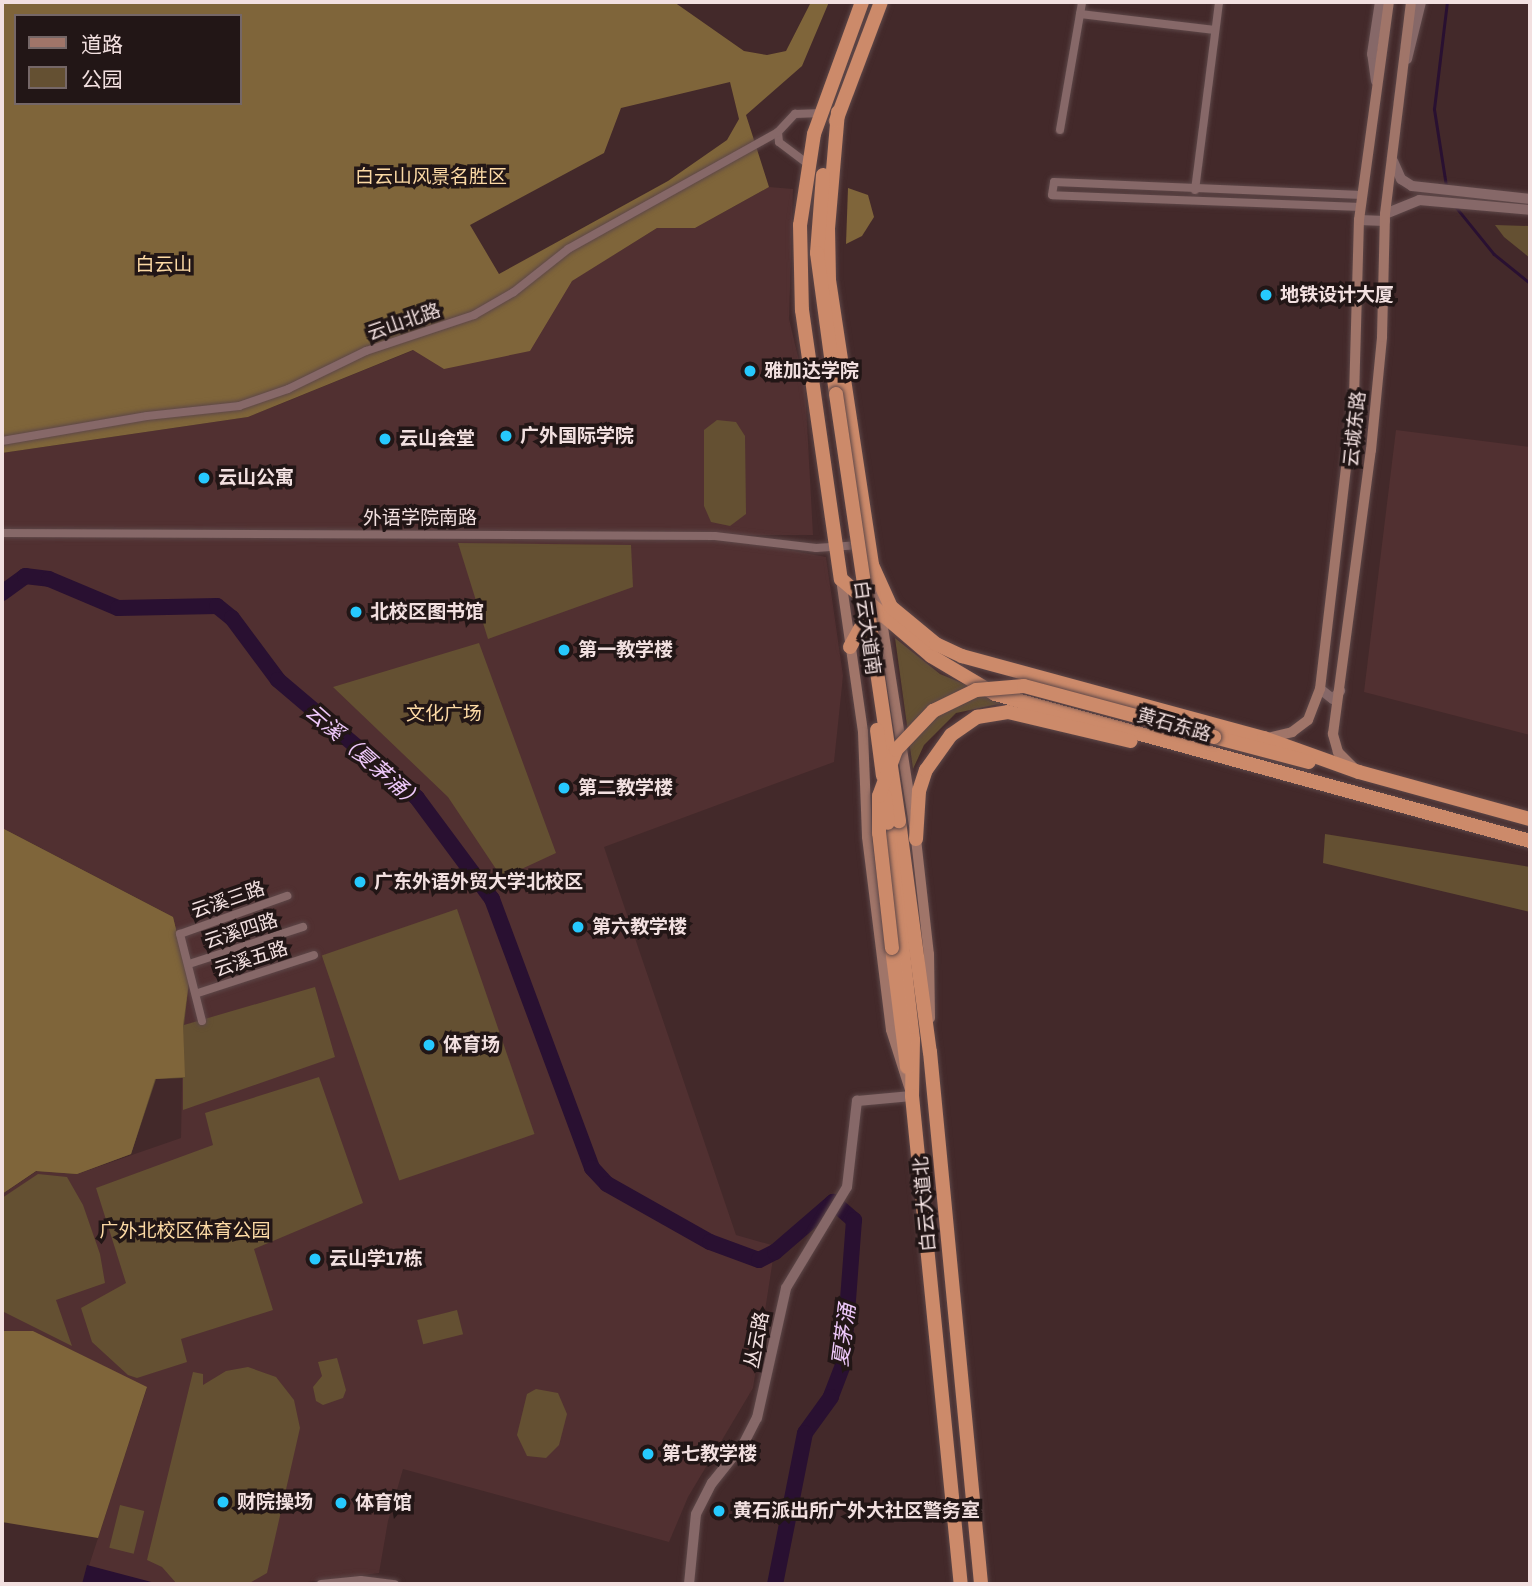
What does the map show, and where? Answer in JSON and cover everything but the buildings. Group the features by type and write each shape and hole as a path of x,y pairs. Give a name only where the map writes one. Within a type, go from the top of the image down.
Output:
{"highway":[{"name":"白云大道南","path":"841,579 800,287 800,225 808,164 822,113 862,2"},
{"name":"白云大道南","path":"881,2 838,112 821,190 817,253 832,395 894,822"},
{"name":"白云大道南","path":"838,112 828,228 830,280 873,565"},
{"name":"白云大道南","path":"808,164 810,280 832,395"},
{"name":"黄石东路","path":"873,565 883,593 900,617 948,651 1264,738 1359,772 1530,819"},
{"name":"黄石东路","path":"841,579 882,615 964,678 1034,706 1530,841"},
{"path":"850,647 867,622 882,615 900,617"},
{"path":"1034,706 1027,696 1028,685 1045,678"},
{"path":"912,1096 879,833 879,796 896,750 933,710 976,690 1024,686 1214,737 1359,772"},
{"path":"916,839 919,791 931,760 959,728 988,714 1020,715 1120,740 1195,751"},
{"name":"白云大道北","path":"894,822 929,1041 981,1584"},
{"name":"白云大道北","path":"894,822 913,1040 912,1096 961,1584"}],"main road":[{"name":"云城东路","path":"1264,738 1292,732 1308,720 1320,689 1354,398 1359,220 1389,2"},
{"name":"云城东路","path":"1359,772 1335,743 1376,398 1385,218 1411,2"},
{"name":"白云大道南","path":"873,565 916,839 929,954 929,1041"},
{"name":"白云大道南","path":"841,579 863,732 867,837 891,1030 912,1096"},
{"path":"850,647 865,633 886,636"}],"street":[{"path":"1060,130 1082,2"},
{"path":"1194,200 1219,2"},
{"name":"云城东路","path":"1376,83 1372,54 1380,2"},
{"name":"云城东路","path":"1400,79 1418,28 1421,2"},
{"path":"1080,14 1215,30"},
{"name":"云山北路","path":"2,441 147,416 239,406 288,389 366,351 474,315 514,292 568,249 778,132 795,114 822,113"},
{"path":"778,132 779,142 808,164"},
{"path":"1393,161 1403,181 1429,194 1507,203 1530,210"},
{"path":"1054,182 1196,188 1362,201 1194,200 1052,195 1054,182"},
{"path":"1359,220 1385,218 1403,204 1429,194"},
{"path":"1507,203 1530,199"},
{"name":"外语学院南路","path":"2,533 715,536 837,548 870,544"},
{"path":"1320,689 1332,699 1340,691"},
{"name":"云溪三路","path":"189,964 180,934 287,896"},
{"name":"云溪四路","path":"189,964 303,927"},
{"name":"云溪五路","path":"198,993 314,956"},
{"path":"189,964 198,993 202,1021"},
{"name":"丛云路","path":"689,1584 696,1514 712,1483 744,1443 757,1418 790,1280 842,1197 853,1164 857,1101 912,1096"},
{"path":"321,1584 361,1580 395,1584"}],"shaded area":[{"name":"广东外语外贸大学北校区","path":"769,187 793,189 789,319 805,386 813,535 708,535 826,557 843,676 834,762 604,847 736,1235 775,1246 753,1388 688,1497 669,1542 403,1469 388,1521 379,1573 292,1584 83,1584 147,1388 33,1331 2,1331 2,1194 37,1171 77,1174 181,1138 183,1025 189,982 173,917 2,828 2,453 248,417 414,350 529,351 571,281 657,228 695,228"},
{"path":"1396,430 1530,447 1530,735 1364,692"},
{"path":"87,1565 159,1584 82,1584"}],"green space":[{"name":"白云山","path":"2,2 674,2 744,51 767,55 786,51 811,2 829,2 802,66 746,115 769,187 695,228 657,228 572,281 530,351 444,369 413,350 248,417 2,453","holes":["730,82 739,119 727,140 668,181 499,274 470,225 604,153 621,108"]},
{"path":"848,188 868,195 874,217 862,236 846,244"},
{"path":"1495,225 1530,226 1530,258 1504,237"},
{"path":"717,420 736,422 745,436 746,514 730,526 711,522 704,506 704,430"},
{"path":"458,543 631,545 633,587 488,639"},
{"path":"895,638 940,674 1008,702 956,713 924,745 913,769"},
{"name":"文化广场","path":"479,643 556,853 502,878 448,797 333,687"},
{"path":"2,828 173,917 189,982 184,1025 315,987 335,1057 183,1110 183,1078 156,1079 131,1154 77,1174 36,1171 2,1194"},
{"path":"2,828 173,917 189,982 183,1025 185,1077 155,1079 131,1154 77,1174 36,1171 2,1194"},
{"path":"1325,834 1530,867 1530,912 1323,863"},
{"name":"体育场","path":"457,909 534,1134 399,1181 322,956"},
{"name":"广外北校区体育公园","path":"319,1077 363,1203 254,1249 273,1310 181,1339 187,1362 137,1378 128,1375 92,1342 81,1308 126,1283 96,1188 213,1145 205,1113"},
{"path":"38,1174 67,1177 83,1205 100,1254 105,1283 56,1300 72,1346 2,1311 2,1198"},
{"path":"457,1310 463,1334 423,1344 417,1320"},
{"path":"2,1331 33,1331 147,1387 98,1538 2,1522"},
{"path":"337,1358 346,1390 343,1398 323,1405 316,1401 313,1387 322,1376 318,1362"},
{"name":"财院操场","path":"248,1367 276,1377 294,1400 300,1428 267,1573 248,1584 177,1584 162,1567 147,1560 193,1372 203,1374 203,1385 226,1371"},
{"path":"536,1389 558,1393 567,1414 559,1445 546,1458 527,1456 517,1435 527,1394"},
{"path":"120,1505 144,1511 134,1554 109,1548"}],"waterway":[{"path":"1446,186 1434,109 1447,2"},
{"path":"1456,207 1494,254 1530,283"},
{"name":"云溪（夏茅涌）","path":"2,593 25,576 49,579 118,608 217,606 232,618 278,680 417,798 492,899 592,1168 607,1184 710,1242 759,1260 775,1252 833,1202 854,1220 843,1365 831,1397 805,1433 775,1584"}],"place":[{"name":"地铁设计大厦","path":"1266,295"},
{"name":"雅加达学院","path":"750,371"},
{"name":"广外国际学院","path":"506,436"},
{"name":"云山会堂","path":"385,439"},
{"name":"云山公寓","path":"204,478"},
{"name":"北校区图书馆","path":"356,612"},
{"name":"第一教学楼","path":"564,650"},
{"name":"第二教学楼","path":"564,788"},
{"name":"广东外语外贸大学北校区","path":"360,882"},
{"name":"第六教学楼","path":"578,927"},
{"name":"体育场","path":"429,1045"},
{"name":"云山学17栋","path":"315,1259"},
{"name":"第七教学楼","path":"648,1454"},
{"name":"财院操场","path":"223,1502"},
{"name":"体育馆","path":"341,1503"},
{"name":"黄石派出所广外大社区警务室","path":"719,1511"}],"park label":[{"name":"白云山风景名胜区","path":"431,177"}],"water label":[{"name":"夏茅涌","path":"843,1335"}]}
